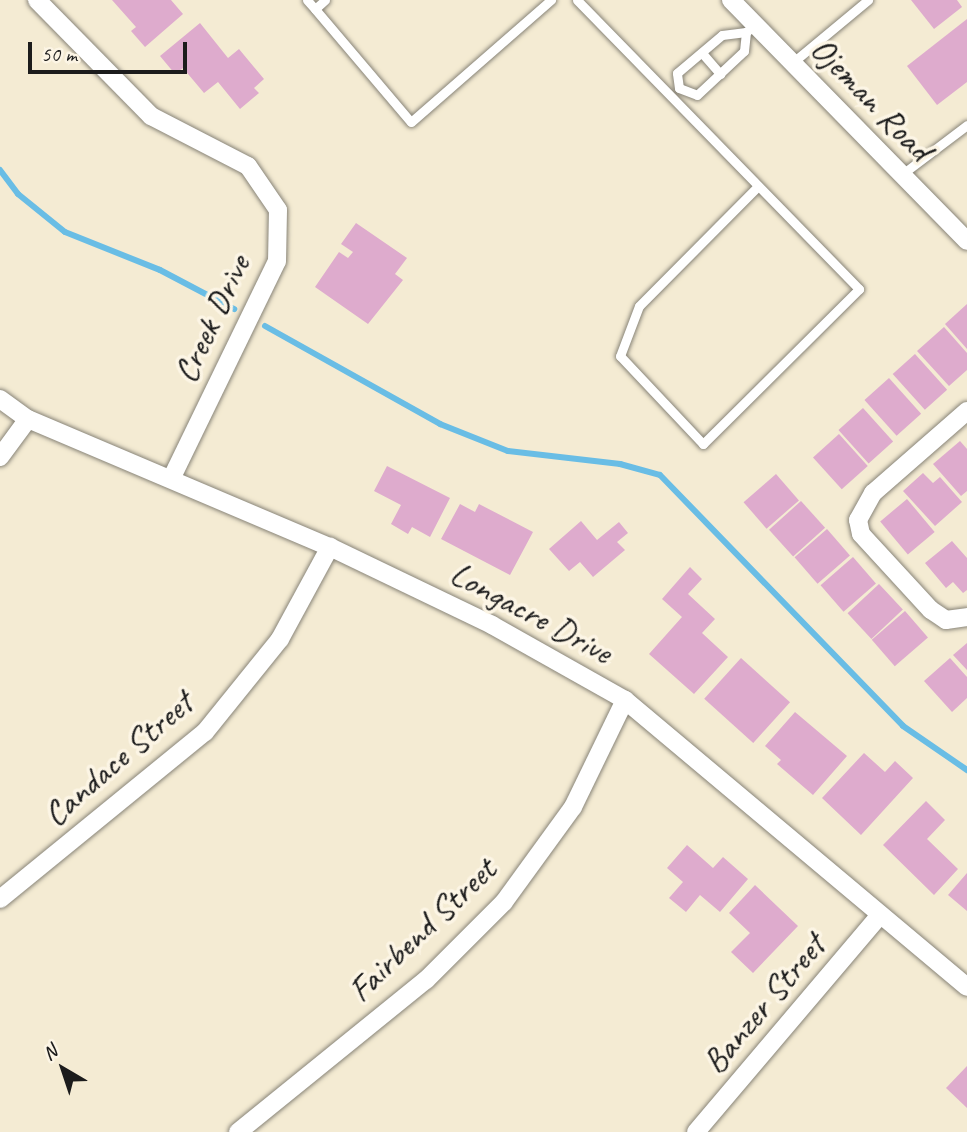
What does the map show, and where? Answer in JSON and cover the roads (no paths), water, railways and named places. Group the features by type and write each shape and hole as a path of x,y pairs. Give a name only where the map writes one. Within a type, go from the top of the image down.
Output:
{"street":[{"name":"Creek Drive","path":"37,0 150,116 248,166 278,211 277,261 171,479"},
{"name":"Ojeman Road","path":"735,1 751,29 792,63 967,241"},
{"name":"Longacre Drive","path":"0,399 28,419 330,547 492,625 625,700 879,916 967,987"},
{"path":"967,411 873,493 858,520 861,534 931,610 946,620 967,617"},
{"path":"0,457 28,419"},
{"name":"Candace Street","path":"0,899 205,732 280,639 330,547"},
{"name":"Fairbend Street","path":"238,1132 426,980 504,902 573,807 625,700"},
{"name":"Banzer Street","path":"696,1132 879,916"}],"lane":[{"path":"307,0 411,122 551,0"},
{"path":"315,9 325,0"},
{"path":"577,0 859,289 703,444 620,356 639,306 758,187"},
{"path":"792,63 868,0"},
{"path":"751,29 744,51 697,95 679,88 677,73 722,35 751,29"},
{"path":"702,53 720,74"},
{"path":"670,97 679,88"},
{"path":"901,175 967,125"}],"waterway":[{"path":"0,170 18,194 65,232 160,270 234,309"},
{"path":"265,326 440,424 508,451 620,464 660,475 903,726 967,770"}]}
